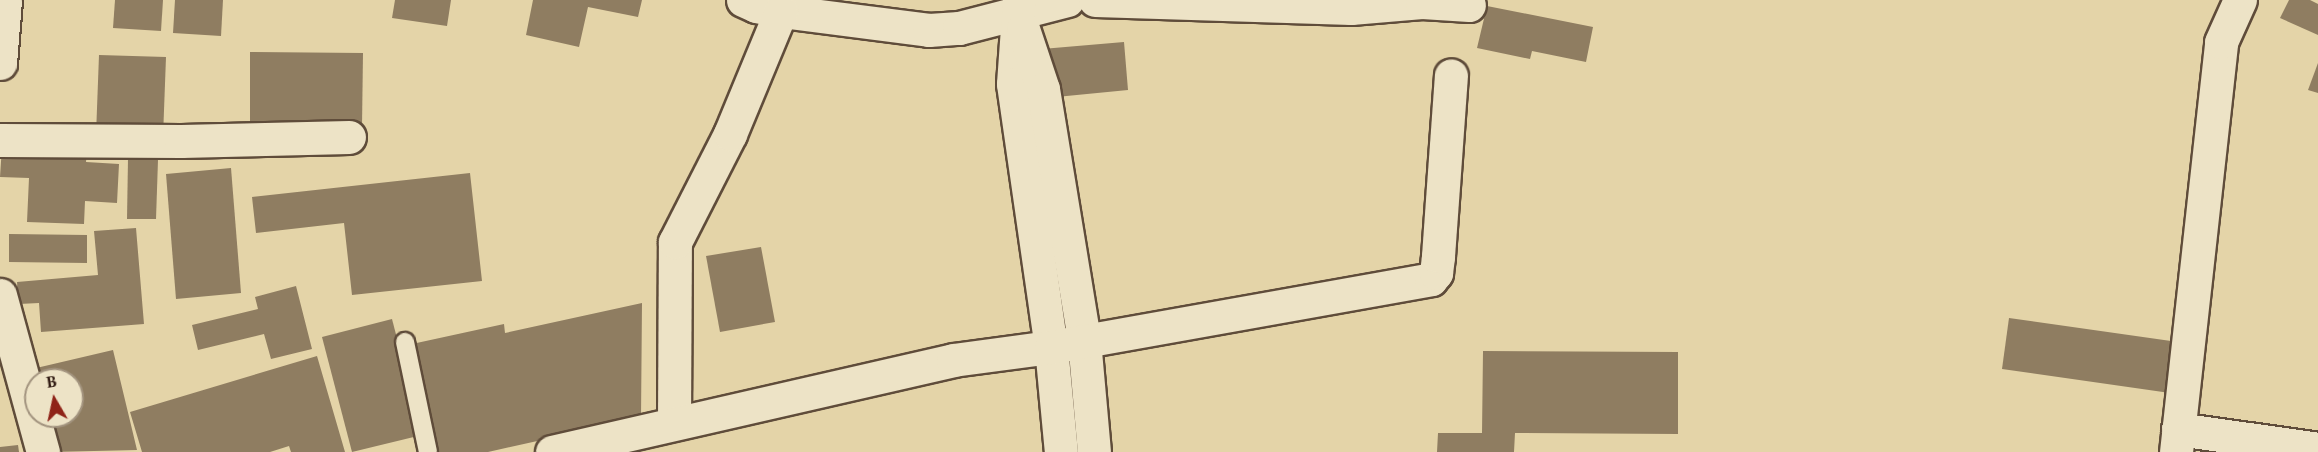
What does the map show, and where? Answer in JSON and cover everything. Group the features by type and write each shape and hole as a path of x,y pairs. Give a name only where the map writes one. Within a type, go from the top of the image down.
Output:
{"street":[{"path":"0,55 5,0"},
{"path":"743,0 756,6 781,11 929,30 959,28 1018,6 1067,0"},
{"path":"1095,0 1351,8 1422,2 1469,5"},
{"path":"2240,0 2221,42 2177,441 2318,449"},
{"path":"1018,6 1043,89 1084,340 1094,452"},
{"path":"1018,6 1013,84 1051,346 1061,452"},
{"path":"674,422 675,242 729,134 781,11"},
{"path":"552,452 674,422 953,360 1051,346 1431,279 1436,273 1438,256 1451,75"},
{"path":"0,140 182,141 349,137"},
{"path":"0,295 43,452"}],"lane":[{"path":"405,342 428,452"}],"building":[{"path":"115,0 163,0 161,31 113,28"},
{"path":"175,0 223,0 221,36 173,33"},
{"path":"395,0 451,0 447,26 392,18"},
{"path":"533,0 642,0 638,17 588,7 579,47 526,35"},
{"path":"2289,0 2310,0 2318,4 2318,35 2280,18"},
{"path":"1487,6 1593,27 1586,62 1532,51 1530,59 1477,48"},
{"path":"1124,42 1128,90 1046,98 1042,49"},
{"path":"250,52 363,53 362,126 250,125"},
{"path":"99,55 166,57 163,137 96,135"},
{"path":"2318,63 2318,93 2308,90"},
{"path":"2,146 87,150 86,162 119,164 117,203 85,201 84,224 27,222 29,178 0,177"},
{"path":"128,159 158,160 156,219 127,219"},
{"path":"231,168 241,293 176,299 166,174"},
{"path":"470,173 482,281 352,295 344,223 256,233 252,197"},
{"path":"136,228 144,324 41,332 39,303 19,304 17,282 98,275 94,231"},
{"path":"9,234 87,235 87,263 9,262"},
{"path":"761,247 775,322 720,332 706,256"},
{"path":"296,286 312,349 271,359 264,334 198,350 192,325 258,309 255,297"},
{"path":"642,303 641,418 488,452 436,452 412,344 504,324 505,333"},
{"path":"2009,318 2178,342 2170,393 2002,369"},
{"path":"392,319 422,435 352,452 322,337"},
{"path":"113,350 137,450 51,452 46,428 84,428 84,368 36,368"},
{"path":"1483,351 1678,352 1678,434 1515,433 1514,452 1437,452 1438,433 1482,433"},
{"path":"317,356 345,452 291,452 289,446 270,452 142,452 130,412"},
{"path":"18,445 19,452 0,452 0,447"}]}
